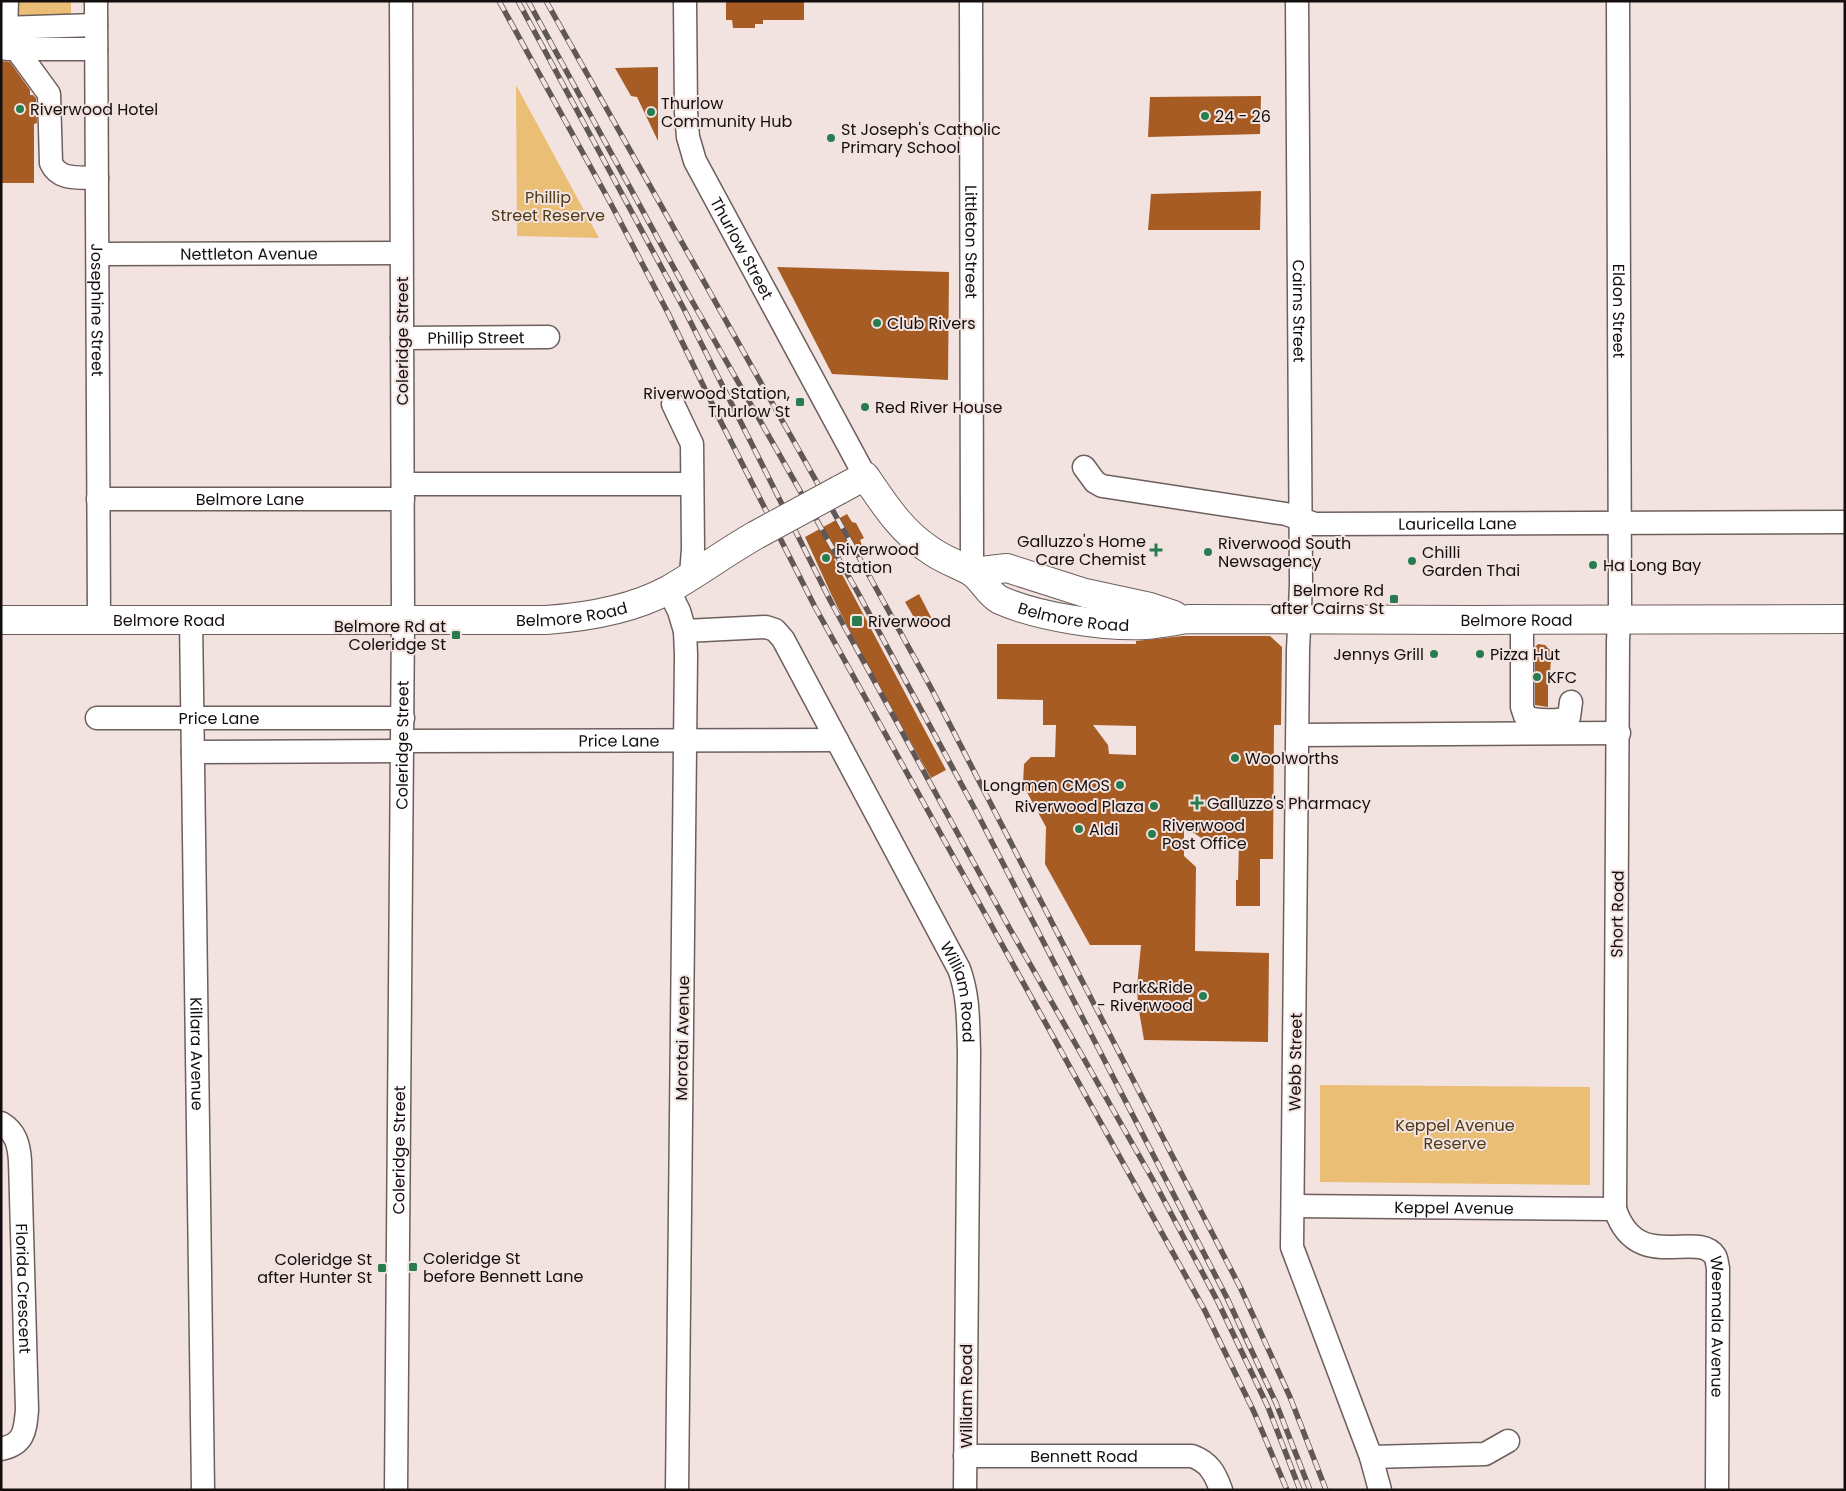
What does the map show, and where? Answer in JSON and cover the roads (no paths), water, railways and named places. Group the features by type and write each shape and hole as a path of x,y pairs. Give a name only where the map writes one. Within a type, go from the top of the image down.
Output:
{"main road":[{"name":"Belmore Road","path":"1,620 546,620 570,618 628,606 668,590 756,535 865,476 891,514 907,532 931,551 972,572 998,599 1020,607 1058,616 1105,623 1146,625 1188,619 1845,619"}],"street":[{"path":"7,1 6,39 49,94 50,163 54,171 61,176 97,178"},
{"name":"Josephine Street","path":"96,1 98,619"},
{"name":"Coleridge Street","path":"396,1490 403,718 401,1"},
{"name":"Thurlow Street","path":"685,1 686,112 688,137 695,161 865,476"},
{"name":"Littleton Street","path":"971,1 972,572"},
{"name":"Cairns Street","path":"1297,1 1299,620"},
{"name":"Eldon Street","path":"1618,1 1620,620"},
{"path":"6,39 96,25"},
{"path":"6,39 96,49"},
{"name":"Nettleton Avenue","path":"98,254 401,253"},
{"name":"Phillip Street","path":"402,338 548,337"},
{"path":"673,404 692,444 694,549 691,575"},
{"name":"Lauricella Lane","path":"1084,467 1095,482 1102,486 1286,514 1315,524 1845,522"},
{"name":"Belmore Lane","path":"98,499 692,484"},
{"name":"Morotai Avenue","path":"668,590 679,610 685,631 677,1490"},
{"name":"Killara Avenue","path":"191,619 203,1490"},
{"name":"Webb Street","path":"1299,620 1292,1247 1371,1457 1380,1490"},
{"path":"1522,620 1522,707 1525,716 1531,719 1564,720 1570,717 1571,702"},
{"name":"Short Road","path":"1615,1209 1620,620"},
{"name":"William Road","path":"685,631 766,627 775,630 782,639 959,969 966,991 969,1052 965,1490"},
{"name":"Price Lane","path":"97,718 403,718"},
{"path":"1298,735 1619,733"},
{"name":"Price Lane","path":"193,752 402,746 836,740"},
{"name":"Florida Crescent","path":"1,1123 17,1139 20,1161 27,1410 23,1435 17,1443 1,1449"},
{"name":"Keppel Avenue","path":"1293,1206 1615,1209"},
{"name":"Weemala Avenue","path":"1615,1209 1620,1222 1627,1232 1638,1241 1654,1247 1706,1249 1715,1256 1718,1268 1717,1490"},
{"path":"1371,1457 1485,1454 1508,1441"},
{"name":"Bennett Road","path":"965,1456 1182,1455 1201,1459 1214,1472 1221,1490"}],"railway":[{"path":"499,1 611,204 668,313 815,607 1204,1309 1254,1412 1287,1490"},
{"path":"518,1 684,309 831,602 1010,929 1157,1187 1218,1302 1268,1407 1300,1490"},
{"path":"528,1 692,301 857,591 977,813 1227,1298 1276,1403 1310,1490"},
{"path":"546,1 930,686 1241,1289 1290,1397 1326,1490"}],"place":[{"name":"Riverwood Hotel","path":"20,109"},
{"name":"Thurlow Community Hub","path":"651,112"},
{"name":"24 - 26","path":"1205,116"},
{"name":"St Joseph's Catholic Primary School","path":"831,138"},
{"name":"Club Rivers","path":"877,323"},
{"name":"Riverwood Station, Thurlow St","path":"800,402"},
{"name":"Red River House","path":"865,407"},
{"name":"Galluzzo's Home Care Chemist","path":"1156,550"},
{"name":"Riverwood South Newsagency","path":"1208,552"},
{"name":"Riverwood Station","path":"826,558"},
{"name":"Chilli Garden Thai","path":"1412,561"},
{"name":"Ha Long Bay","path":"1593,565"},
{"name":"Belmore Rd after Cairns St","path":"1394,599"},
{"name":"Riverwood","path":"857,621"},
{"name":"Belmore Rd at Coleridge St","path":"456,635"},
{"name":"Jennys Grill","path":"1434,654"},
{"name":"Pizza Hut","path":"1480,654"},
{"name":"KFC","path":"1537,677"},
{"name":"Woolworths","path":"1235,758"},
{"name":"Longmen CMOS","path":"1120,785"},
{"name":"Galluzzo's Pharmacy","path":"1197,803"},
{"name":"Riverwood Plaza","path":"1154,806"},
{"name":"Aldi","path":"1079,829"},
{"name":"Riverwood Post Office","path":"1152,834"},
{"name":"Park&Ride - Riverwood","path":"1203,996"},
{"name":"Coleridge St before Bennett Lane","path":"413,1267"},
{"name":"Coleridge St after Hunter St","path":"382,1268"}],"park label":[{"name":"Phillip Street Reserve","path":"548,206"},
{"name":"Keppel Avenue Reserve","path":"1455,1134"}]}
